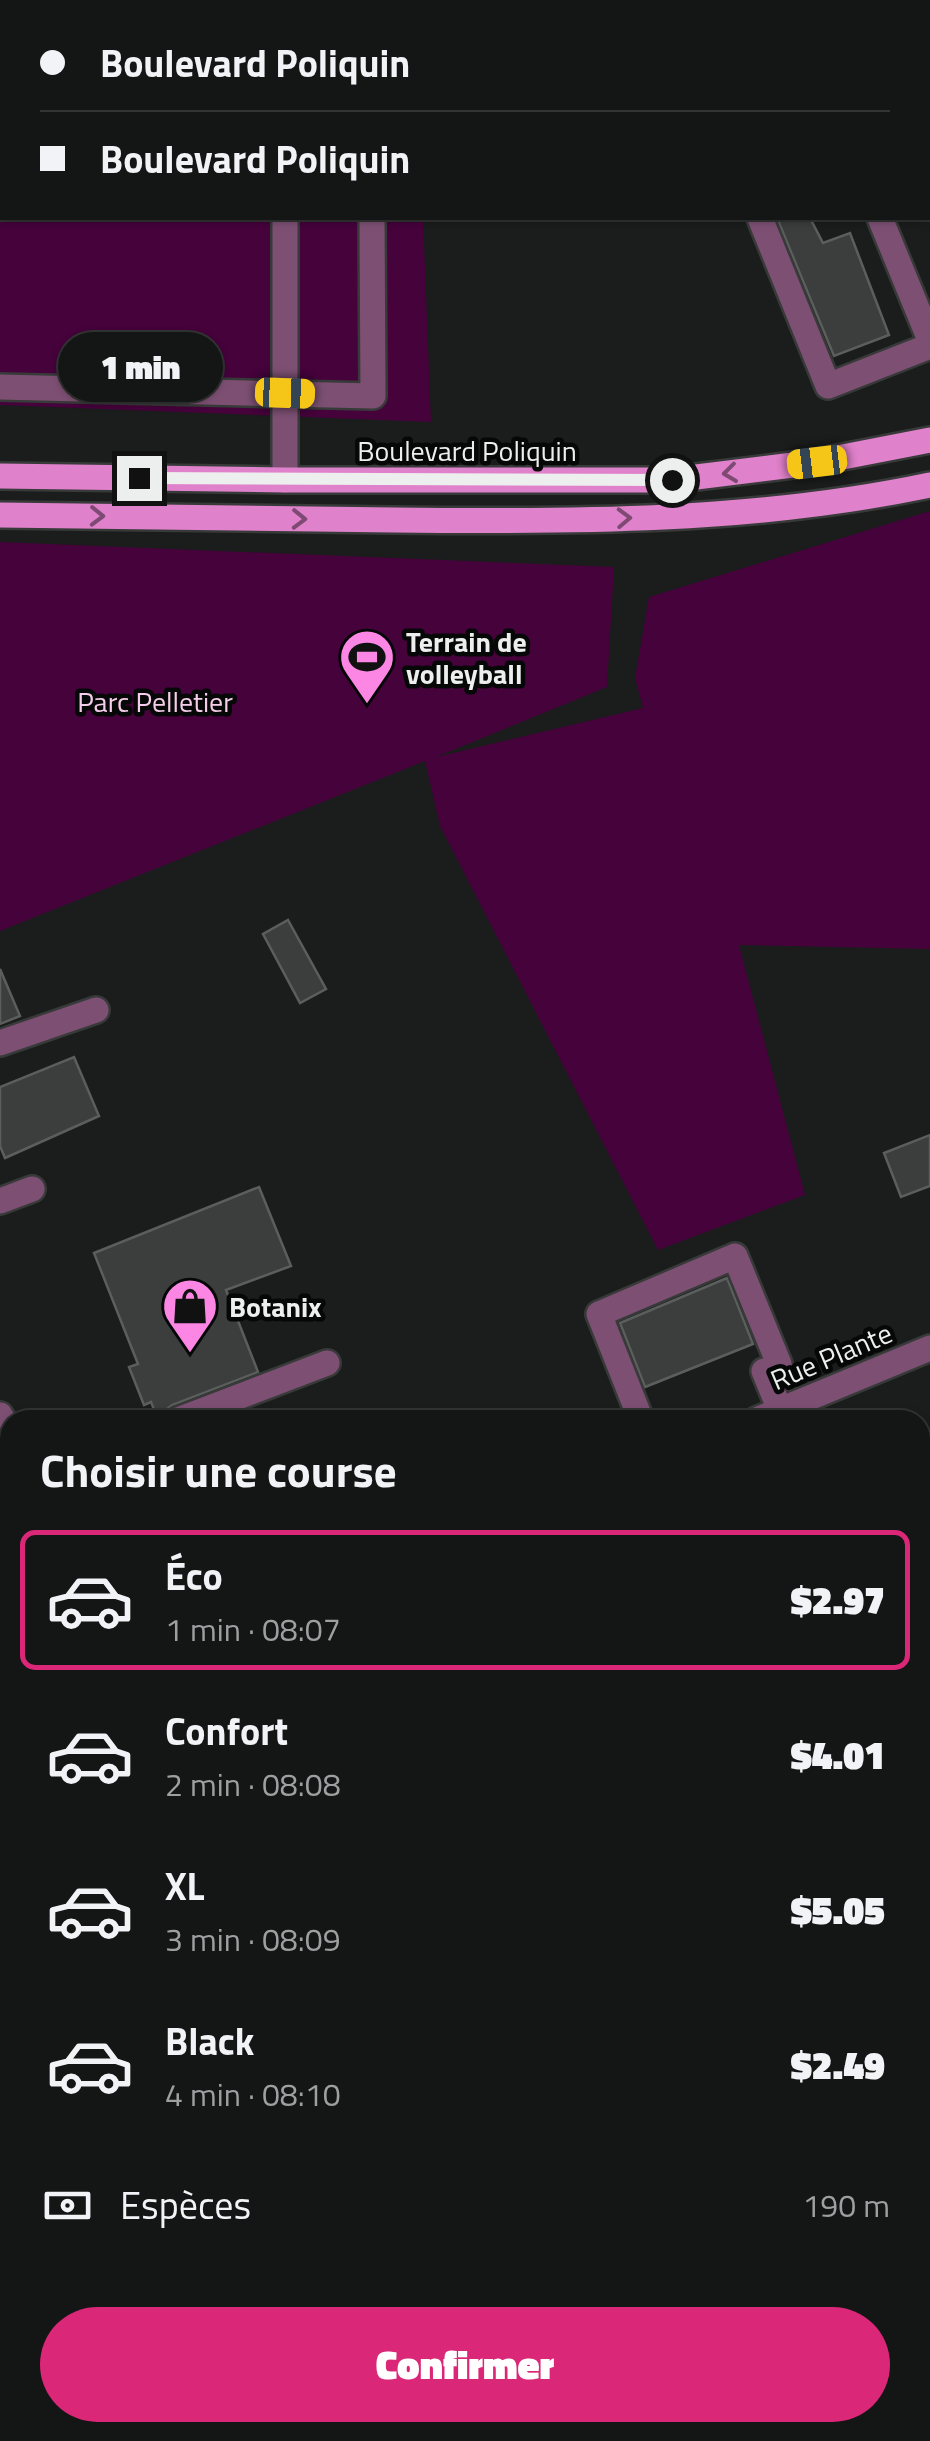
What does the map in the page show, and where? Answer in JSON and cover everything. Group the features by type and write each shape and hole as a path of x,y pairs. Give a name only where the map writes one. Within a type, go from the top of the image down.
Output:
{"main road":[{"name":"Boulevard Poliquin","path":"0,476 672,480 817,462 930,440"},
{"path":"0,515 534,522 700,515 866,498 930,485"}],"street":[{"path":"285,220 285,480"},
{"path":"0,386 373,396 372,220"},
{"path":"761,220 828,386 930,343 881,220"},
{"path":"0,1043 96,1010"},
{"path":"0,1202 32,1189"},
{"path":"636,1410 599,1314 735,1256 772,1367 768,1410"},
{"name":"Rue Plante","path":"780,1410 930,1348"},
{"path":"204,1410 327,1363"}],"green space":[{"path":"0,220 423,220 431,422 0,405"},
{"name":"Parc Pelletier","path":"930,511 930,949 739,945 805,1195 658,1250 440,826 425,761 0,931 0,542 614,567 607,687 436,757 643,708 635,678 649,597"}],"building":[{"path":"778,220 811,220 823,243 850,233 889,335 834,356"},
{"path":"288,920 326,989 300,1003 263,934"},
{"path":"0,969 20,1016 0,1024"},
{"path":"74,1057 99,1116 5,1158 0,1146 0,1087"},
{"path":"930,1135 930,1186 901,1197 884,1153"},
{"path":"259,1187 291,1266 226,1290 258,1372 166,1410 154,1410 151,1402 144,1405 129,1367 138,1364 94,1253"},
{"path":"727,1278 753,1344 645,1387 620,1323"}],"place":[{"name":"Terrain de volleyball","path":"367,706"},
{"name":"Botanix","path":"190,1355"}],"route":[{"path":"139,478 672,480"}]}
